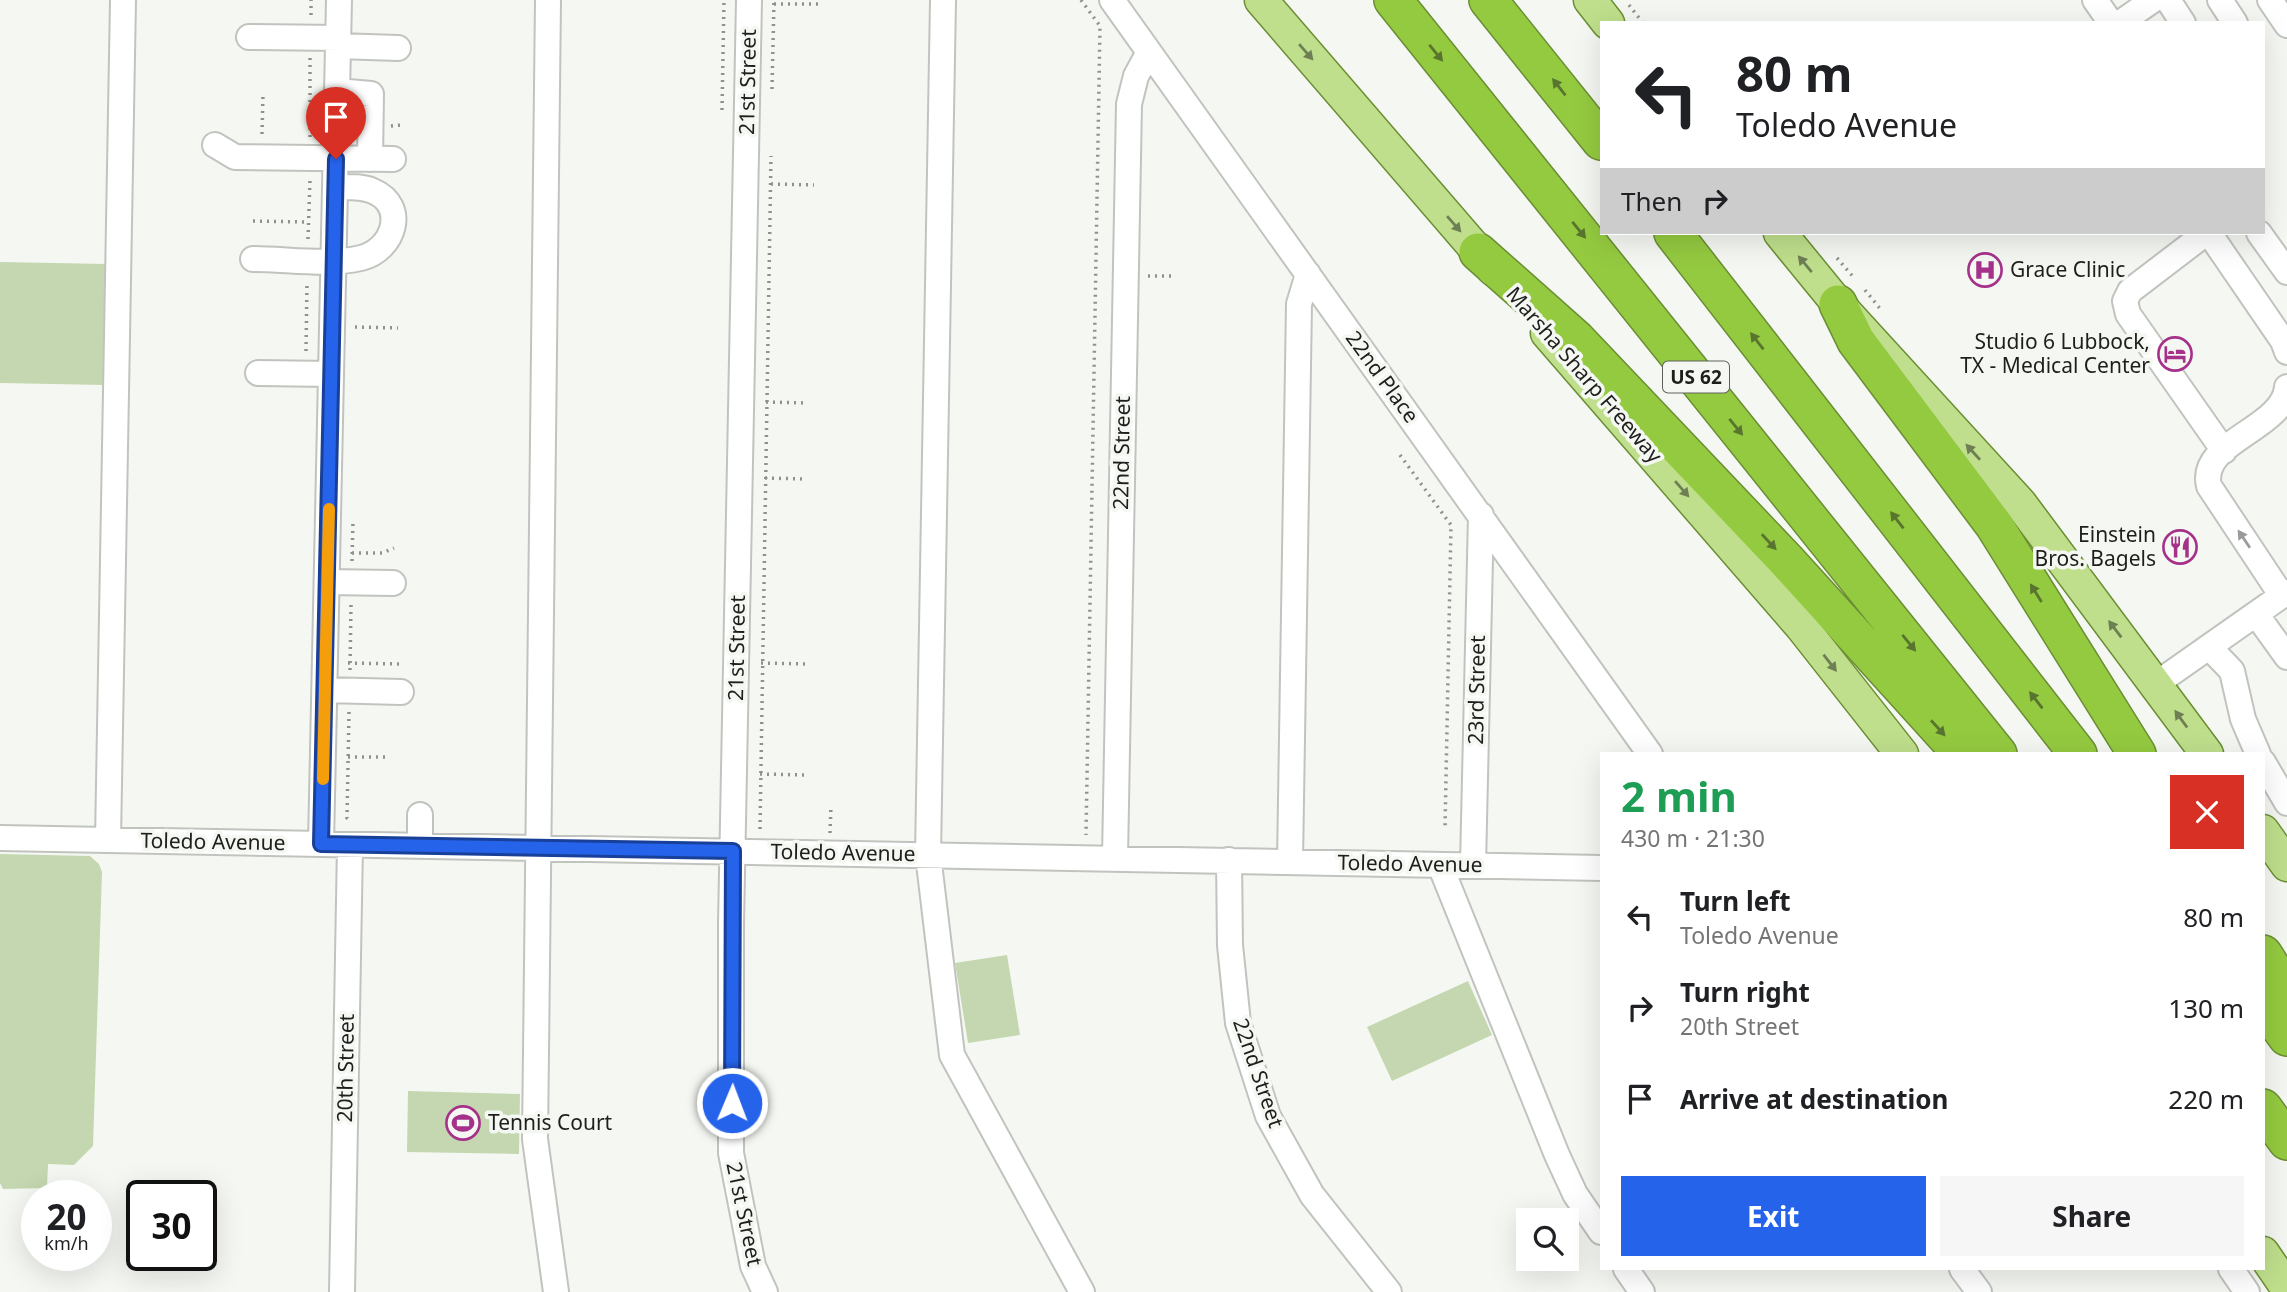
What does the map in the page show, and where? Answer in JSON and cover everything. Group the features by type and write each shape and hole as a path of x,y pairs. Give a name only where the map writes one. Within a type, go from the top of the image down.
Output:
{"highway":[{"name":"US 62","path":"1394,0 1996,752"},
{"path":"1488,0 1600,140"},
{"path":"1675,235 2076,752"},
{"path":"1478,252 1576,339 1786,560 1960,752"},
{"path":"1838,304 1856,341 1994,526 2136,752"},
{"path":"2265,957 2287,992"},
{"path":"2265,1006 2287,1037"}],"main road":[{"name":"Marsha Sharp Freeway","path":"1261,0 1801,626 1900,752"},
{"path":"1590,0 1606,21"},
{"path":"1782,235 1838,304 2020,503 2206,752"},
{"path":"2265,834 2287,865"},
{"path":"2265,1256 2287,1287"}],"street":[{"path":"108,840 123,0"},
{"path":"321,844 325,663 339,582 331,374 344,327 334,261 339,0"},
{"path":"548,0 534,1139 556,1292"},
{"name":"21st Street","path":"749,0 734,772 731,1153 753,1266 765,1292"},
{"path":"943,0 928,855 952,1055 1082,1292"},
{"name":"22nd Place","path":"1112,0 1649,752"},
{"path":"2095,0 2110,21"},
{"path":"2123,21 2152,0"},
{"path":"2168,0 2182,21"},
{"path":"2220,0 2234,21"},
{"path":"2270,0 2287,25"},
{"path":"249,37 310,37 398,48"},
{"name":"22nd Street","path":"1115,858 1129,104 1136,76 1149,52"},
{"path":"215,145 235,157 381,159 371,94 337,90"},
{"path":"253,258 334,261 364,258 386,245 393,230 394,215 389,204 375,191 335,187"},
{"path":"2204,235 2130,291 2125,301 2128,314 2224,451"},
{"path":"2208,235 2286,347"},
{"path":"2260,235 2287,272"},
{"path":"1290,862 1299,304 1308,274"},
{"path":"258,373 331,374"},
{"path":"2156,684 2284,594 2209,486 2210,464 2283,405 2287,387"},
{"name":"23rd Street","path":"1472,865 1481,515"},
{"path":"339,582 393,583"},
{"path":"2256,614 2287,657"},
{"path":"2209,647 2232,671 2243,719 2257,752"},
{"path":"325,690 401,692"},
{"path":"2265,765 2287,803"},
{"path":"420,815 420,846"},
{"name":"Toledo Avenue","path":"0,838 321,844 352,833 420,846 733,851 834,838 928,855 1600,868"},
{"name":"20th Street","path":"342,1292 352,833"},
{"name":"22nd Street","path":"1228,860 1230,945 1238,1023 1268,1116 1312,1195 1389,1292"},
{"path":"1440,865 1557,1155 1575,1194 1600,1231"},
{"path":"1627,1270 1642,1292"},
{"path":"1963,1270 1979,1292"},
{"path":"2232,1270 2247,1292"}],"path":[{"path":"306,373 311,0"},
{"path":"722,110 724,0"},
{"path":"1081,0 1100,26 1086,840 1115,858"},
{"path":"1625,0 1641,21"},
{"path":"772,99 774,2 822,4"},
{"path":"261,158 262,94"},
{"path":"771,149 758,829 771,829"},
{"path":"770,184 814,185"},
{"path":"253,221 335,222"},
{"path":"1833,253 1888,318"},
{"path":"1148,276 1177,276"},
{"path":"344,327 356,314"},
{"path":"344,327 398,328"},
{"path":"766,402 808,403"},
{"path":"1400,455 1451,526 1445,829"},
{"path":"765,478 805,479"},
{"path":"352,833 347,818 350,663 339,582 352,553 353,513"},
{"path":"352,553 382,553 394,548"},
{"path":"325,663 399,664"},
{"path":"761,663 808,664"},
{"path":"348,757 389,757"},
{"path":"734,772 807,775"},
{"path":"831,804 834,838"},
{"path":"818,830 834,838"}],"green space":[{"path":"0,262 107,264 105,385 0,383"},
{"path":"0,854 90,856 99,864 102,872 93,1146 74,1165 48,1164 47,1180 21,1180 21,1189 3,1189 0,1183"},
{"path":"1007,955 1020,1035 968,1043 955,963"},
{"path":"1468,981 1492,1035 1392,1081 1367,1027"},
{"name":"Tennis Court","path":"408,1091 520,1094 519,1154 407,1152"}],"slow traffic":[{"path":"323,779 329,509"}],"place":[{"name":"Grace Clinic","path":"1985,270"},
{"name":"Studio 6 Lubbock, TX - Medical Center","path":"2175,354"},
{"name":"Einstein Bros. Bagels","path":"2180,547"},
{"name":"Tennis Court","path":"463,1123"}],"route":[{"path":"336,159 321,844 733,851 732,1103"}]}
